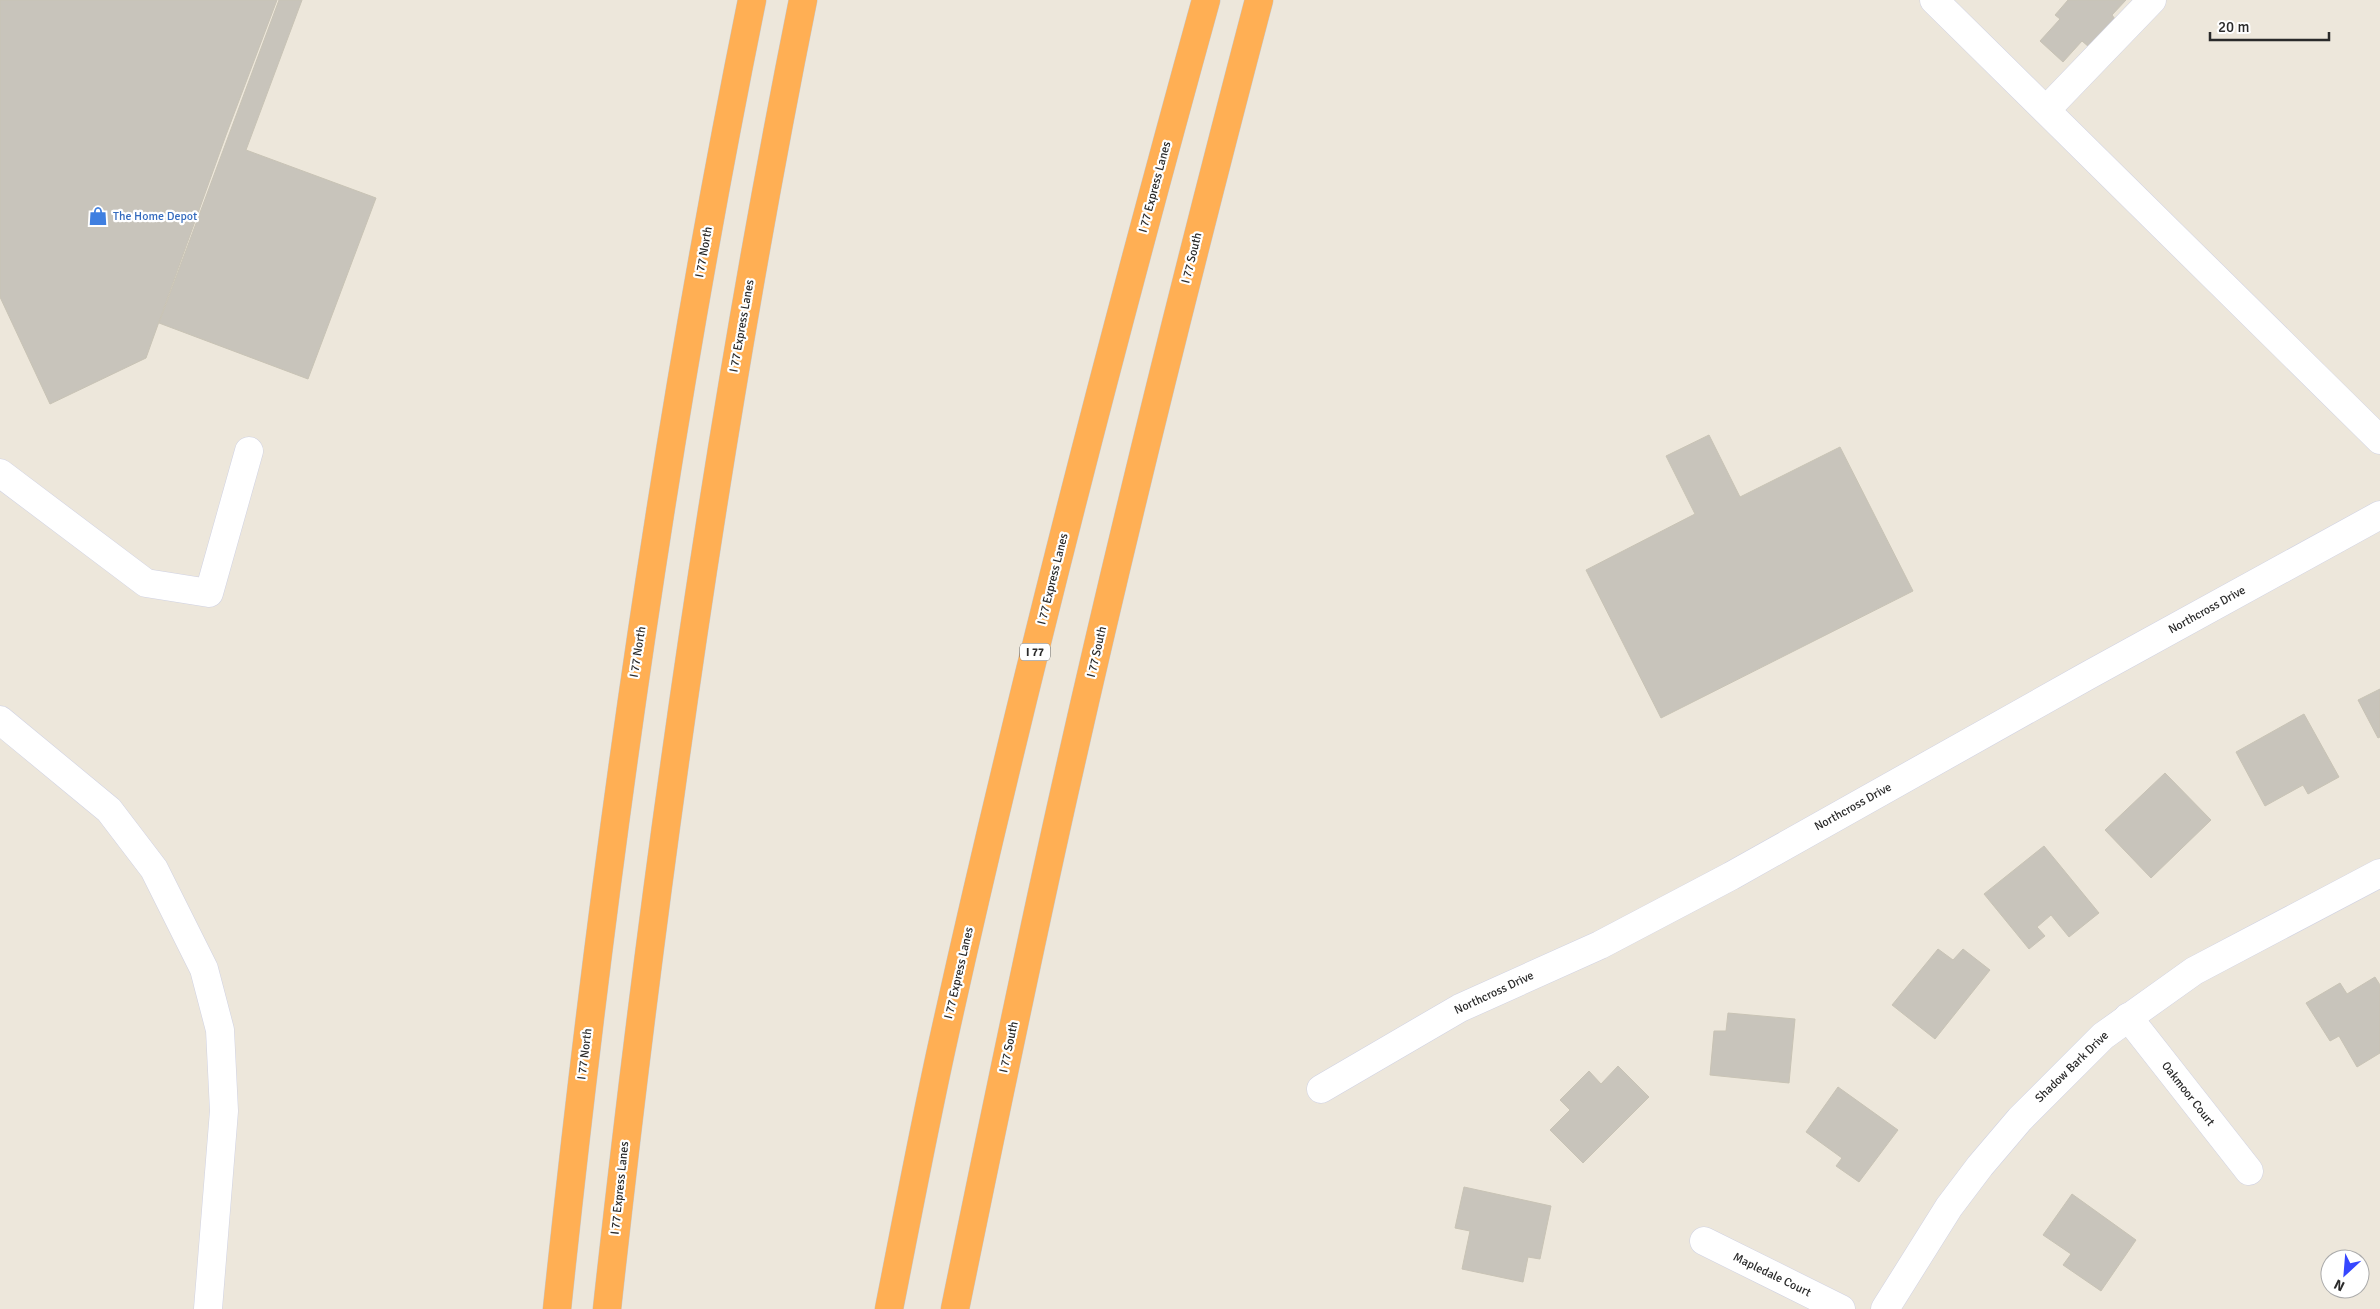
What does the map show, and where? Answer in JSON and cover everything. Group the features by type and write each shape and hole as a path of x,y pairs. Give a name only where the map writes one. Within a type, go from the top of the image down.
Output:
{"highway":[{"name":"I 77 North","path":"557,1309 602,913 631,698 700,273 752,0"},
{"name":"I 77 Express Lanes","path":"607,1309 652,919 683,696 714,494 750,282 803,0"},
{"name":"I 77 Express Lanes","path":"889,1309 944,1038 1010,755 1084,454 1206,0"},
{"name":"I 77 South","path":"955,1309 1008,1052 1081,720 1190,265 1259,0"}],"street":[{"path":"1934,0 2380,440"},
{"path":"2046,110 2152,0"},
{"path":"0,473 146,582 209,593 249,451"},
{"name":"Northcross Drive","path":"1321,1089 1460,1008 1600,945 1731,876 2087,676 2380,515"},
{"path":"0,720 109,810 154,869 204,969 220,1030 224,1111 208,1309"},
{"name":"Shadow Bark Drive","path":"1885,1309 1944,1214 1980,1166 2067,1069 2102,1036 2194,971 2380,873"},
{"name":"Oakmoor Court","path":"2128,1017 2249,1171"},
{"name":"Mapledale Court","path":"1704,1241 1841,1309"}],"building":[{"name":"The Home Depot","path":"0,0 277,0 226,135 146,358 50,404 0,297"},
{"path":"279,0 302,0 246,150 376,198 308,379 159,323"},
{"path":"2068,0 2126,0 2112,15 2115,19 2089,47 2082,41 2063,62 2040,41 2060,19 2055,15"},
{"path":"1709,435 1740,497 1840,447 1913,591 1661,718 1586,570 1695,514 1666,456"},
{"path":"2380,689 2380,737 2378,738 2358,700"},
{"path":"2304,714 2339,777 2308,794 2303,785 2265,806 2236,752"},
{"path":"2165,773 2211,820 2151,878 2105,830"},
{"path":"2044,846 2099,913 2069,937 2051,915 2037,927 2045,936 2029,949 1984,894"},
{"path":"1938,949 1953,960 1963,949 1990,970 1935,1039 1892,1005"},
{"path":"2375,977 2380,985 2380,1053 2357,1067 2339,1036 2330,1041 2306,1003 2340,983 2347,994"},
{"path":"1728,1013 1795,1019 1789,1083 1710,1075 1714,1031 1726,1031"},
{"path":"1618,1066 1649,1097 1583,1163 1550,1130 1570,1110 1560,1100 1589,1071 1601,1084"},
{"path":"1838,1087 1898,1130 1859,1182 1836,1166 1842,1158 1806,1132"},
{"path":"1464,1187 1551,1206 1540,1259 1528,1257 1523,1282 1462,1269 1470,1231 1455,1228"},
{"path":"2072,1194 2136,1240 2101,1291 2063,1265 2071,1254 2043,1235"}],"place":[{"name":"The Home Depot","path":"98,216"}]}
